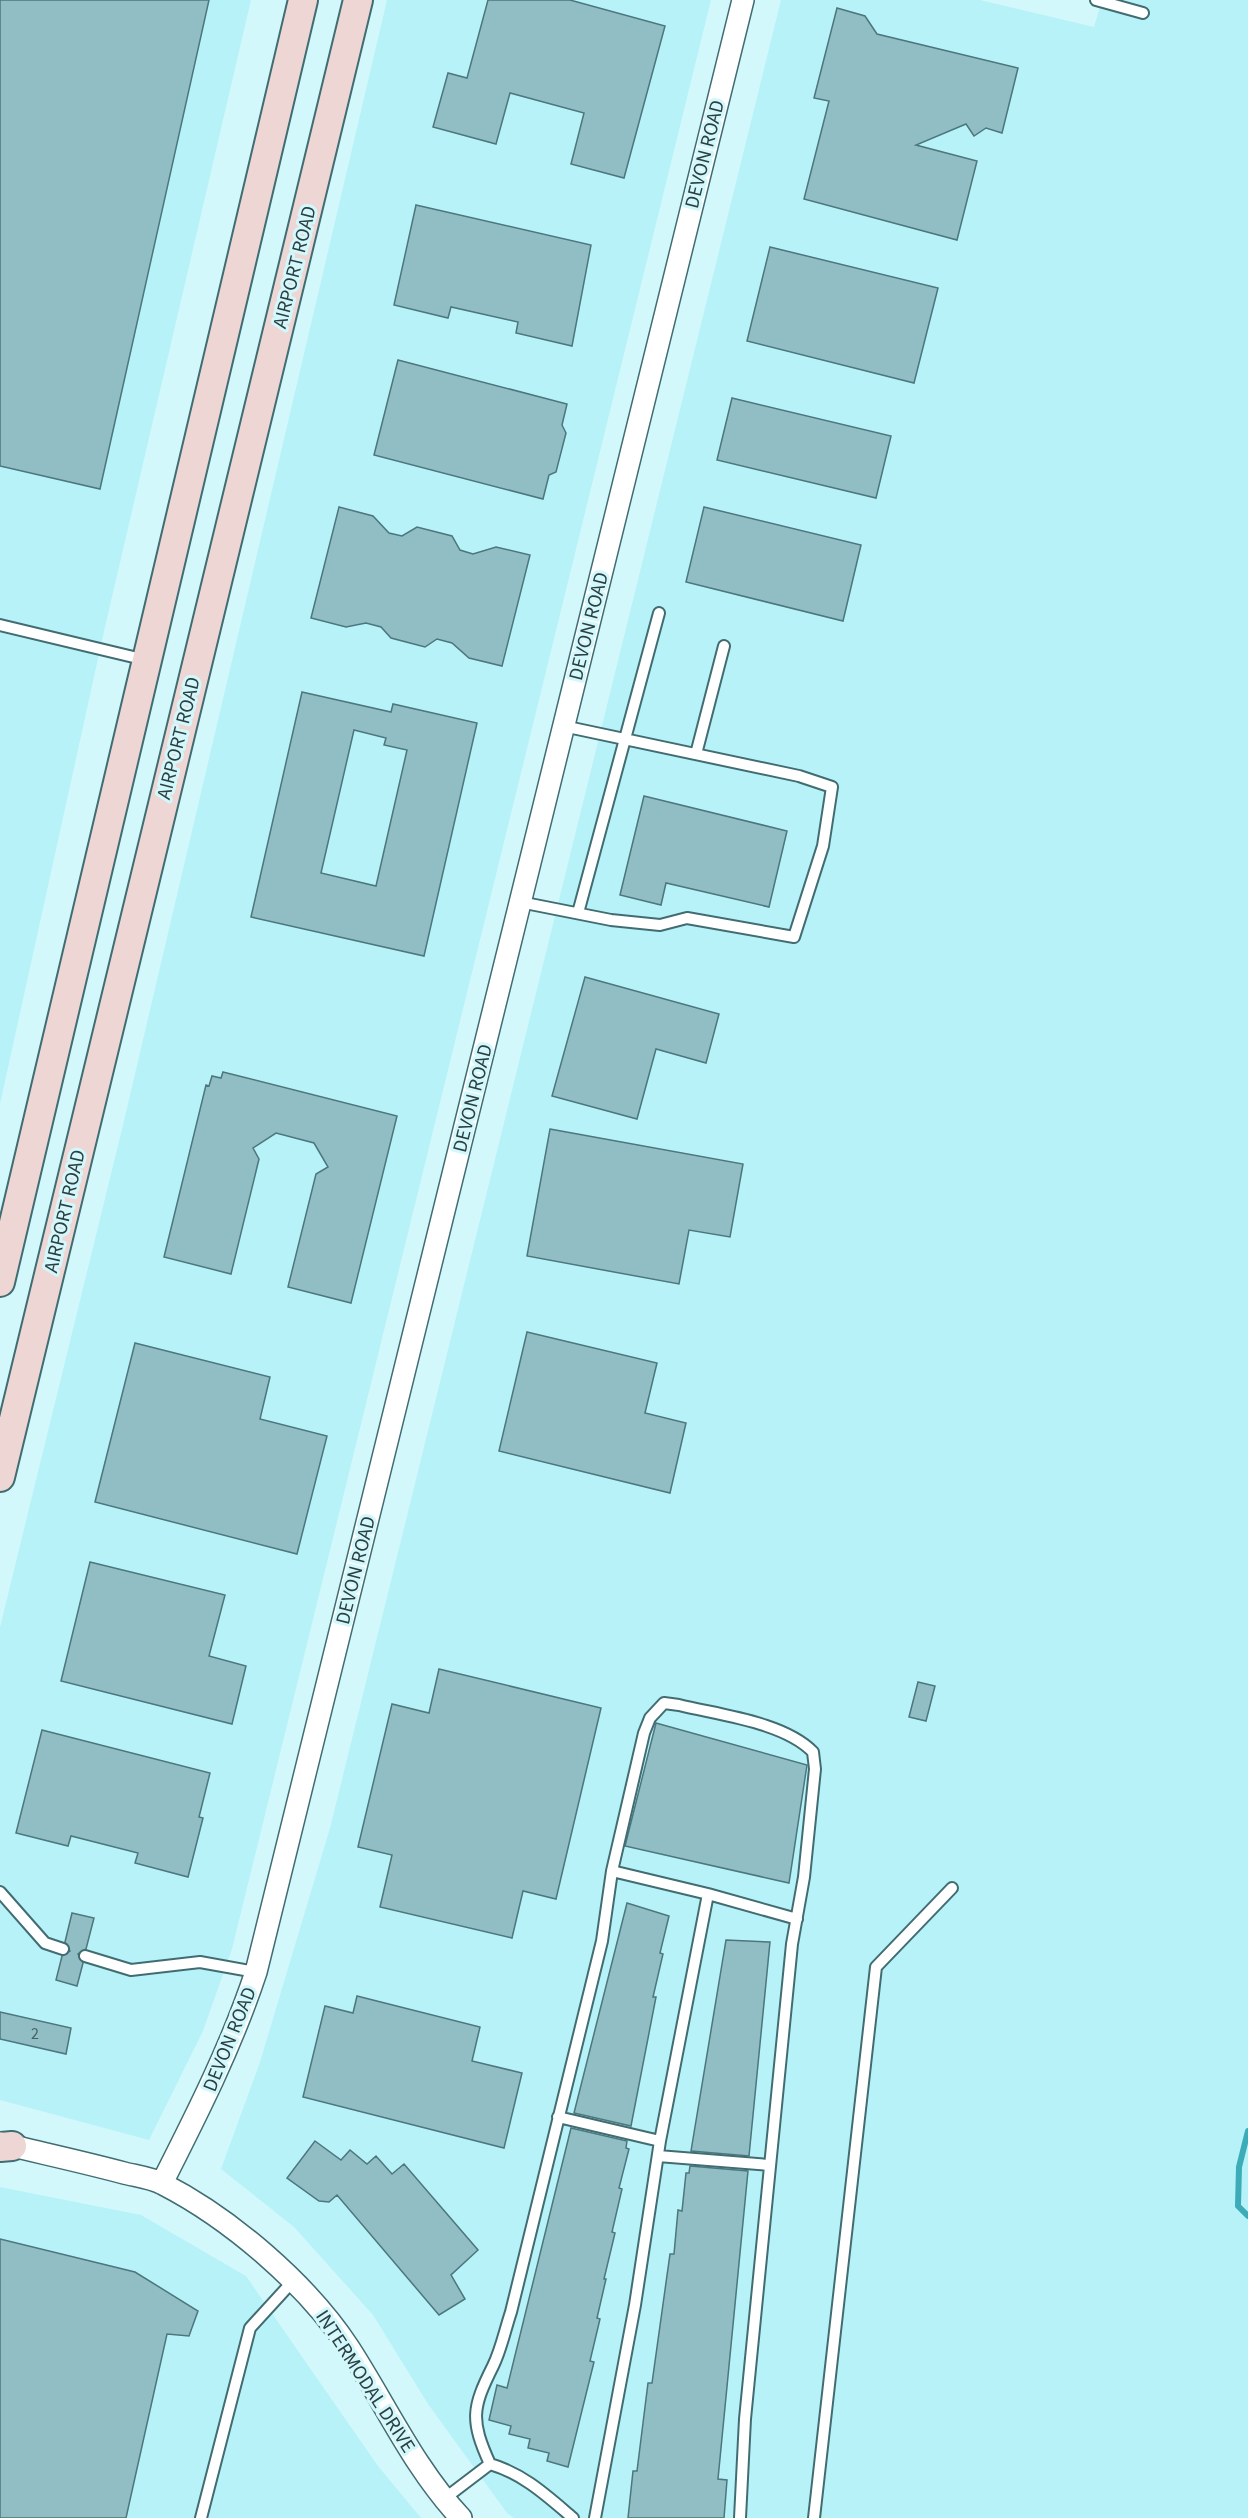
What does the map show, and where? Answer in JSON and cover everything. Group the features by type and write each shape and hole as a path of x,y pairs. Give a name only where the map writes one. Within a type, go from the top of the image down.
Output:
{"main road":[{"path":"0,1282 149,660 205,406 303,0"},
{"name":"AIRPORT ROAD","path":"0,1478 358,0"}],"street":[{"name":"DEVON ROAD","path":"162,2183 242,2016 256,1972 743,0"},
{"name":"INTERMODAL DRIVE","path":"4,2145 162,2183 221,2222 272,2260 316,2303 349,2348 395,2429 444,2499 461,2518"}],"lane":[{"path":"1096,0 1143,14"},
{"path":"578,913 660,613"},
{"path":"0,625 149,660"},
{"path":"696,754 724,646"},
{"path":"520,902 660,926 687,918 794,937 823,846 832,787 799,776 563,726"},
{"path":"490,2464 478,2436 477,2404 480,2388 494,2365 511,2312 602,1941 612,1871 644,1733 650,1718 657,1710 664,1703 671,1704 752,1723 803,1742 813,1752 814,1769 804,1877 797,1919 769,2165 745,2419 740,2518"},
{"path":"612,1871 708,1894 797,1919"},
{"path":"814,2518 876,1967 952,1888"},
{"path":"0,1892 45,1943 63,1949"},
{"path":"595,2518 635,2305 660,2141 708,1894"},
{"path":"85,1956 131,1970 200,1962 256,1972"},
{"path":"558,2117 660,2141"},
{"path":"658,2156 769,2165"},
{"path":"201,2518 250,2328 293,2281"},
{"path":"444,2499 490,2464"},
{"path":"490,2464 511,2470 530,2482 573,2518"}],"shaded area":[{"path":"0,0 251,0 105,627 0,1104"},
{"path":"387,0 711,0 232,1949 203,2031 149,2140 0,2100 0,1627 123,1125"},
{"path":"781,0 980,0 1094,27 1102,0 1248,0 1248,2518 514,2518 507,2513 428,2404 373,2315 294,2227 221,2169 260,2062 330,1828"},
{"path":"0,2187 141,2215 246,2276 378,2466 421,2518 0,2518"}],"building":[{"path":"0,0 209,0 100,489 0,466"},
{"path":"488,0 570,0 665,26 624,178 571,164 584,113 510,93 496,144 433,127 448,73 467,78"},
{"path":"837,8 865,16 877,34 1018,68 1002,133 986,128 974,136 966,124 916,145 977,161 957,240 804,199 829,101 814,98"},
{"path":"416,205 591,245 572,346 516,333 518,322 451,307 448,318 394,305"},
{"path":"770,247 938,288 914,383 747,341"},
{"path":"398,360 567,404 562,425 566,433 556,472 549,475 543,499 374,455"},
{"path":"732,398 891,436 876,498 717,460"},
{"path":"339,507 373,516 389,533 402,536 417,527 452,536 460,550 473,554 496,547 530,555 502,666 469,658 452,643 437,639 425,647 391,638 381,627 366,623 346,627 311,618"},
{"path":"704,507 861,545 843,621 686,582"},
{"path":"302,692 391,712 393,704 477,723 424,956 251,917","holes":["354,730 386,738 384,745 407,750 376,886 321,873"]},
{"path":"644,796 787,831 769,907 666,883 661,905 620,895"},
{"path":"585,977 719,1014 706,1063 656,1049 637,1119 552,1096"},
{"path":"223,1072 397,1116 351,1303 288,1287 316,1174 328,1167 314,1143 276,1133 253,1148 259,1159 231,1274 164,1257 206,1085 209,1086 212,1076 221,1078"},
{"path":"550,1129 743,1164 730,1237 689,1230 679,1284 527,1256"},
{"path":"527,1332 657,1363 645,1413 686,1423 670,1493 499,1451"},
{"path":"135,1343 270,1377 260,1419 327,1436 297,1554 95,1502"},
{"path":"90,1562 225,1595 209,1656 246,1666 232,1724 61,1681"},
{"path":"439,1669 601,1708 556,1899 523,1891 512,1938 380,1907 392,1855 358,1847 392,1704 429,1713"},
{"path":"918,1682 935,1686 926,1721 909,1717"},
{"path":"656,1723 807,1765 789,1883 625,1846"},
{"path":"42,1730 210,1773 199,1817 203,1818 188,1877 135,1863 138,1853 71,1836 68,1846 16,1833"},
{"path":"627,1903 669,1916 660,1953 663,1954 653,1997 656,1997 631,2126 574,2113"},
{"path":"72,1913 94,1918 86,1949 78,1954 83,1963 77,1986 56,1980 62,1956 70,1951 65,1942"},
{"path":"726,1940 770,1942 749,2156 691,2151"},
{"path":"357,1996 480,2027 472,2061 522,2073 504,2148 303,2097 325,2006 353,2013"},
{"path":"0,2012 71,2028 66,2054 0,2039"},
{"path":"571,2128 627,2141 626,2148 629,2149 619,2188 622,2189 612,2232 615,2233 597,2318 600,2319 590,2361 594,2362 568,2467 547,2461 549,2453 528,2448 530,2439 509,2434 511,2426 489,2420 497,2385 507,2388"},
{"path":"315,2141 341,2160 350,2150 367,2164 376,2156 392,2174 404,2164 478,2250 451,2275 465,2299 439,2315 337,2195 329,2202 319,2201 287,2178"},
{"path":"690,2166 748,2171 718,2479 727,2480 724,2518 628,2518 633,2471 637,2471 648,2383 652,2383 670,2254 674,2254 678,2210 682,2211 686,2173 689,2173"},
{"path":"0,2239 135,2272 198,2311 189,2336 167,2334 126,2518 0,2518"}],"waterway":[{"path":"1248,2131 1239,2167 1238,2206 1248,2216"}]}
